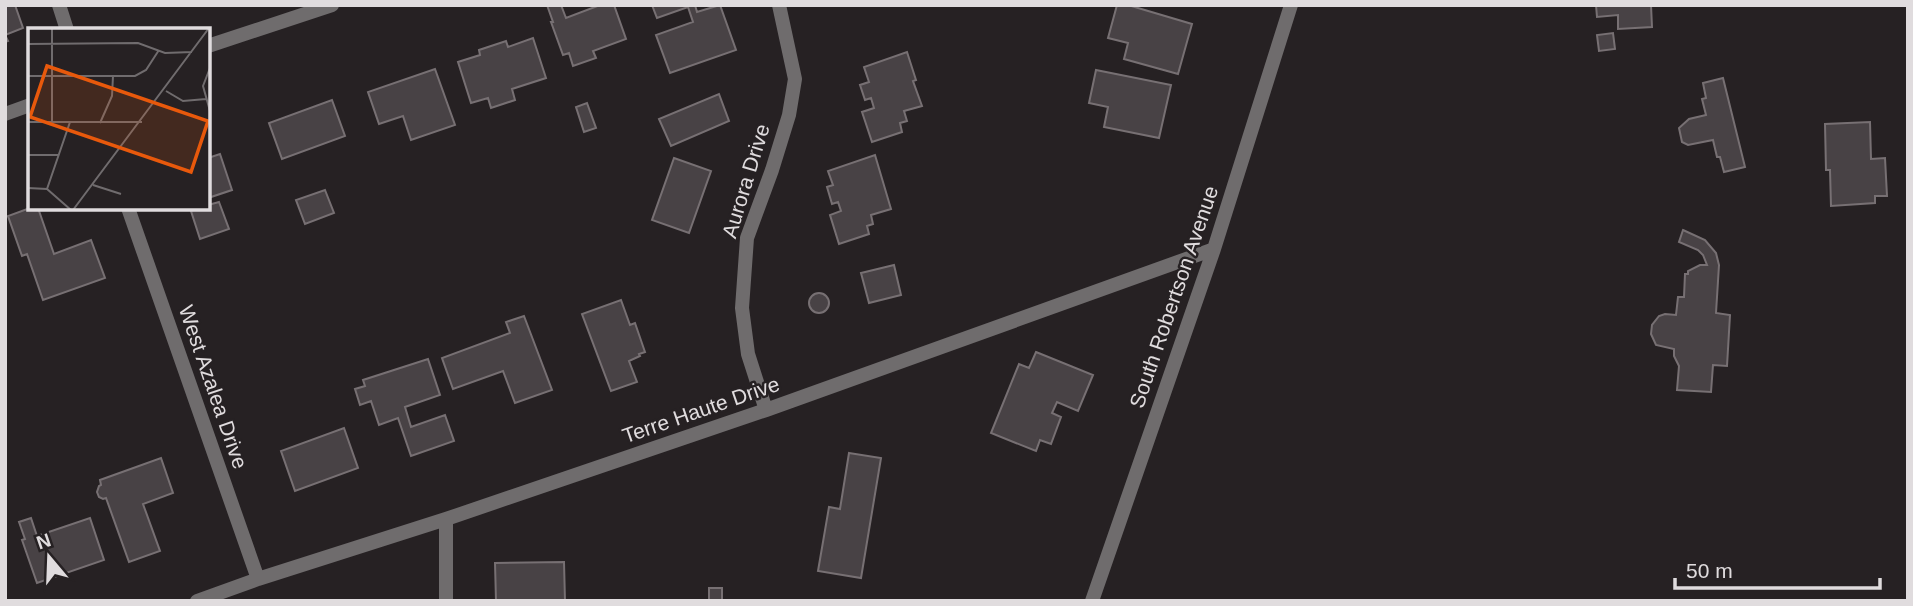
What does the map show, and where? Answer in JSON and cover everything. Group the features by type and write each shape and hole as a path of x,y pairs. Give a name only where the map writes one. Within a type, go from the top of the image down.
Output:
{"street":[{"path":"59,5 66,28"},
{"path":"210,45 332,5"},
{"name":"Aurora Drive","path":"766,410 748,354 742,308 747,238 789,115 795,79 779,5"},
{"name":"South Robertson Avenue","path":"1092,601 1214,248 1291,5"},
{"path":"5,114 28,106"},
{"name":"West Azalea Drive","path":"129,210 258,579"},
{"name":"Terre Haute Drive","path":"197,601 766,410 1214,248"},
{"path":"446,519 446,601"}],"building":[{"path":"5,5 15,5 23,28 5,35"},
{"path":"547,5 561,5 566,18 600,5 614,5 626,39 593,51 596,58 573,66 569,53 563,55"},
{"path":"652,5 695,5 697,12 720,5 736,50 670,73 656,35 693,22 688,7 657,18"},
{"path":"1117,5 1128,5 1192,24 1178,74 1124,59 1128,43 1108,38"},
{"path":"1596,5 1651,5 1652,27 1618,29 1618,15 1597,17"},
{"path":"1613,33 1615,49 1599,51 1597,35"},
{"path":"533,38 546,78 512,89 515,100 491,108 488,98 471,103 458,62 480,55 479,50 506,41 508,47"},
{"path":"907,52 922,106 904,111 907,121 900,123 902,132 872,142 862,112 874,108 871,98 865,100 860,85 869,82 864,67"},
{"path":"435,69 455,125 411,140 403,116 379,124 368,92"},
{"path":"1096,70 1171,85 1159,138 1104,127 1108,107 1089,103"},
{"path":"1723,78 1745,167 1724,172 1713,140 1688,145 1682,142 1679,128 1689,119 1706,115 1702,99 1706,98 1703,83"},
{"path":"719,94 729,121 671,146 659,119"},
{"path":"332,100 345,136 282,159 269,123"},
{"path":"587,103 596,128 584,132 576,107"},
{"path":"1870,122 1871,159 1885,158 1887,196 1875,196 1875,203 1831,206 1830,170 1826,170 1825,124"},
{"path":"220,154 232,190 210,197 210,157"},
{"path":"875,155 891,209 871,215 873,224 867,226 869,234 839,244 830,215 841,211 838,202 832,204 827,187 833,185 828,171"},
{"path":"674,158 711,171 689,233 652,220"},
{"path":"325,190 334,213 305,224 296,200"},
{"path":"219,202 229,229 200,239 191,211 210,210 210,204"},
{"path":"28,209 39,210 54,254 91,240 105,278 43,300 27,254 22,256 8,216"},
{"path":"1683,230 1705,240 1716,253 1719,265 1716,313 1730,315 1727,366 1713,365 1711,392 1677,390 1679,366 1674,349 1656,345 1651,334 1652,325 1659,316 1676,315 1678,297 1684,297 1685,274 1700,265 1707,265 1698,250 1679,242"},
{"path":"894,265 901,295 869,303 861,273"},
{"path":"815,293 823,293 829,303 823,313 815,313 809,307 809,299"},
{"path":"621,300 630,325 635,323 645,352 629,361 637,382 611,391 582,314"},
{"path":"524,316 552,390 515,403 503,371 453,389 442,358 510,333 506,322"},
{"path":"1036,352 1093,375 1078,411 1057,402 1052,413 1061,417 1051,444 1040,440 1036,451 991,433 1019,364 1029,368"},
{"path":"428,359 440,395 405,407 411,427 445,415 454,441 411,456 398,418 379,425 371,401 360,405 355,389 365,386 363,380"},
{"path":"344,428 358,468 295,491 281,451"},
{"path":"849,453 881,458 861,578 818,571 829,507 840,509"},
{"path":"161,458 173,493 143,504 160,551 129,562 106,498 99,497 97,492 101,485 100,480"},
{"path":"31,518 37,536 90,518 104,560 37,583 22,540 25,539 19,522"},
{"path":"564,562 565,601 496,601 495,563"},
{"path":"709,588 722,588 722,601 709,601"}]}
